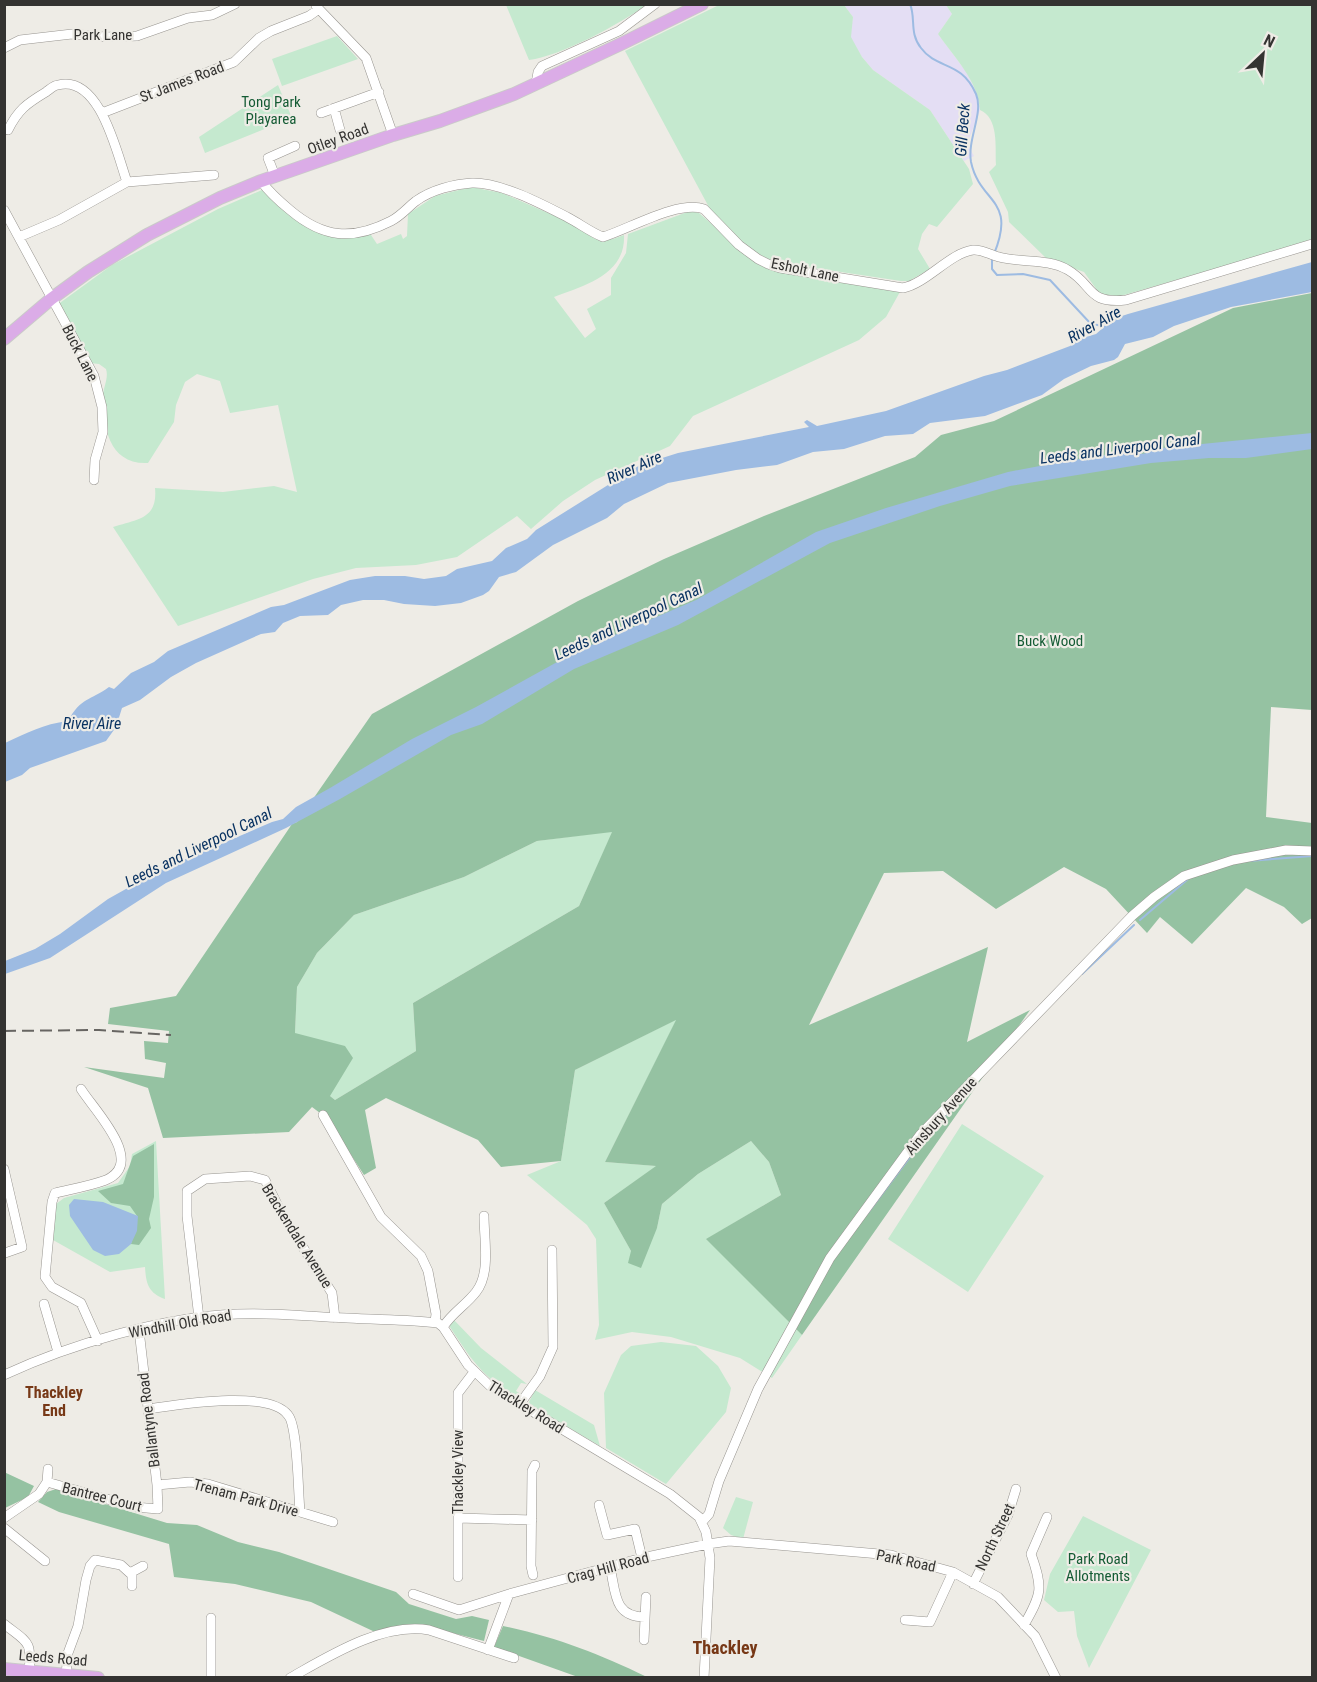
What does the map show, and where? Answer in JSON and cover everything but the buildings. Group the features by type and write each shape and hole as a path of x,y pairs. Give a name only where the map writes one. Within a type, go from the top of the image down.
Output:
{"main road":[{"name":"Otley Road","path":"4,339 51,299 88,272 133,243 220,198 275,176 464,113 536,84 702,4"},
{"name":"Leeds Road","path":"4,1669 98,1677"}],"street":[{"name":"Park Lane","path":"4,48 21,40 72,34 106,37 137,36 188,18 212,15 235,4"},
{"path":"536,84 538,72 542,66 619,31 655,4"},
{"path":"317,7 366,58 393,135"},
{"name":"St James Road","path":"102,113 234,62 258,38 309,16 317,7"},
{"path":"8,130 21,108 58,85 74,85 90,94 102,113 127,182"},
{"path":"321,113 379,92"},
{"path":"334,108 340,130"},
{"path":"275,176 268,158 295,146"},
{"path":"19,237 59,220 127,182 214,176"},
{"name":"Esholt Lane","path":"261,181 268,191 302,220 316,229 333,233 353,233 378,226 401,215 416,201 428,194 453,186 474,183 493,186 516,194 603,237 672,211 698,207 704,209 747,252 780,268 898,287 913,285 964,252 974,250 1061,267 1073,274 1096,296 1109,301 1126,300 1312,244"},
{"name":"Buck Lane","path":"4,210 7,220 19,237 94,376 100,394 103,437 95,460 94,480"},
{"name":"Ainsbury Avenue","path":"702,1522 709,1514 719,1481 758,1389 830,1258 920,1135 1132,916 1154,897 1184,876 1233,860 1286,849 1312,851"},
{"path":"81,1089 106,1122 122,1157 116,1173 107,1179 55,1193 52,1202 45,1277 52,1287 81,1303 98,1341"},
{"name":"Thackley Road","path":"323,1115 381,1216 416,1249 425,1263 439,1324 474,1371 495,1390 670,1494 690,1508 702,1522"},
{"path":"4,1169 22,1247 5,1253"},
{"name":"Brackendale Avenue","path":"199,1318 187,1216 187,1191 205,1179 250,1176 265,1180 306,1256 332,1293 335,1318"},
{"path":"439,1324 476,1292 484,1278 484,1216"},
{"path":"519,1405 540,1376 553,1347 552,1250"},
{"path":"44,1304 58,1352"},
{"name":"Windhill Old Road","path":"4,1375 58,1352 139,1330 199,1318 238,1314 439,1324"},
{"name":"Ballantyne Road","path":"139,1330 158,1509"},
{"name":"Thackley View","path":"458,1577 458,1393 474,1371"},
{"path":"148,1409 214,1400 274,1404 281,1408 289,1415 294,1428 300,1511"},
{"path":"533,1575 531,1566 532,1471 535,1466"},
{"name":"Bantree Court","path":"4,1518 39,1494 47,1482 48,1469"},
{"name":"Bantree Court","path":"47,1482 135,1508 158,1509"},
{"name":"Trenam Park Drive","path":"157,1485 190,1482 208,1484 333,1522"},
{"name":"North Street","path":"974,1584 1008,1515 1016,1489"},
{"path":"599,1505 607,1535 635,1529 642,1558"},
{"path":"1024,1625 1036,1605 1040,1588 1031,1554 1047,1517"},
{"path":"458,1518 532,1520"},
{"path":"702,1522 708,1544 709,1597 704,1677"},
{"path":"4,1528 45,1561"},
{"name":"Park Road","path":"708,1544 729,1541 891,1555 953,1572 998,1597 1035,1636 1056,1677"},
{"name":"Crag Hill Road","path":"413,1594 459,1610 642,1558 708,1544"},
{"path":"58,1675 78,1626 80,1605 90,1566 95,1560 121,1565 130,1573 132,1586"},
{"path":"130,1573 143,1566"},
{"path":"610,1567 622,1610 630,1616 645,1617"},
{"path":"905,1620 930,1622 953,1572"},
{"path":"489,1647 509,1594"},
{"path":"644,1640 646,1597"},
{"path":"211,1618 211,1677"},
{"path":"4,1624 27,1642 31,1650 29,1672"},
{"path":"291,1677 359,1641 416,1628 489,1647 514,1658"}],"shaded area":[{"path":"844,5 946,5 952,14 938,34 967,73 979,97 980,110 967,144 974,156 964,161 930,110 873,70 850,37 853,17"}],"green space":[{"path":"506,5 646,5 573,46 529,60"},
{"path":"719,5 844,5 853,17 851,37 862,57 873,70 930,110 969,169 973,184 937,227 929,224 922,234 918,249 930,269 909,281 901,281 781,263 755,252 711,211 625,51"},
{"path":"946,5 1312,5 1312,241 1110,299 1102,297 1084,272 1047,259 1009,222 1008,212 989,172 996,165 993,126 986,114 980,110 975,89 970,80 938,34 952,14"},
{"path":"337,36 358,59 282,86 272,59"},
{"name":"Tong Park Playarea","path":"278,85 292,118 205,153 199,137"},
{"path":"471,187 502,193 571,223 595,239 613,239 624,235 623,249 618,260 601,277 554,297 585,338 596,329 587,309 611,295 611,278 626,253 628,234 690,211 699,213 755,261 901,290 886,317 859,340 693,416 670,446 595,480 563,501 531,529 517,516 457,557 416,565 356,568 313,579 178,626 113,527 138,519 150,512 155,498 155,488 223,492 274,486 297,492 278,405 230,413 220,381 197,374 185,382 176,405 174,422 148,463 125,458 117,451 107,432 103,397 106,369 99,364 90,363 57,305 112,265 218,209 262,190 304,226 330,235 369,232 377,244 401,234 403,239 407,236 408,214 435,196"},
{"name":"Buck Wood","path":"1312,293 1312,710 1271,707 1266,817 1312,823 1312,918 1302,924 1284,907 1246,888 1192,944 1160,917 1147,933 1106,889 1064,867 996,909 943,871 884,873 809,1025 988,947 967,1042 1030,1010 802,1335 706,1239 781,1195 769,1162 751,1141 698,1174 662,1204 657,1228 641,1268 628,1263 631,1251 604,1203 656,1166 605,1162 676,1020 575,1070 561,1161 501,1167 478,1140 386,1098 365,1110 376,1168 364,1175 328,1119 312,1107 289,1132 163,1138 148,1088 84,1067 164,1078 166,1063 145,1059 144,1041 168,1043 169,1031 108,1024 110,1008 176,996 292,824 297,822 372,714 578,601 664,559 764,516 915,457 941,435 994,421 1233,308","holes":["612,832 579,906 413,1003 416,1051 335,1100 330,1096 353,1058 345,1046 295,1033 297,987 317,953 354,915 464,877 537,841"]},
{"path":"613,831 579,906 413,1003 416,1051 335,1100 330,1096 295,1033 297,987 317,953 354,915 464,877 537,841"},
{"path":"677,1019 605,1162 657,1166 604,1203 631,1251 657,1228 662,1204 698,1174 751,1141 769,1162 781,1195 707,1239 802,1335 772,1378 740,1358 671,1337 632,1332 595,1340 599,1325 596,1239 587,1225 527,1175 561,1161 575,1070"},
{"path":"962,1124 1044,1176 968,1292 888,1239"},
{"path":"156,1141 165,1299 155,1294 149,1287 145,1267 110,1272 53,1240 56,1204 64,1198 118,1183 130,1166 132,1154"},
{"path":"154,1144 154,1197 149,1219 151,1228 139,1245 131,1244 137,1216 130,1206 111,1203 98,1191 123,1184 133,1156"},
{"path":"454,1320 481,1348 527,1384 521,1383 516,1391 521,1394 518,1398 496,1383 472,1359 450,1327 450,1323"},
{"path":"661,1342 696,1346 718,1366 731,1388 726,1412 666,1484 606,1448 604,1393 621,1355 631,1346"},
{"path":"535,1390 594,1425 600,1446 530,1405 529,1402"},
{"path":"4,1472 34,1486 28,1497 5,1508"},
{"path":"56,1489 167,1523 197,1525 238,1542 279,1552 396,1592 409,1604 456,1619 472,1616 489,1620 484,1641 417,1624 375,1632 311,1602 235,1584 174,1577 169,1544 59,1512 38,1502 47,1492"},
{"path":"736,1497 753,1502 743,1539 731,1535 723,1528"},
{"name":"Park Road Allotments","path":"1083,1516 1151,1550 1089,1668 1077,1636 1074,1611 1058,1612 1044,1600 1050,1574"},
{"path":"503,1626 577,1647 647,1677 578,1677 494,1647"}],"water":[{"name":"River Aire","path":"1312,262 1312,292 1231,307 1174,326 1153,337 1125,344 1114,360 1091,366 1064,379 1042,395 985,416 930,423 913,434 885,436 844,449 813,452 777,465 668,483 624,504 607,518 553,545 516,572 499,577 489,591 483,595 461,603 435,606 363,600 341,605 328,615 300,616 283,623 275,632 261,634 196,663 171,677 140,700 122,708 116,727 106,741 30,768 22,775 5,782 5,743 28,732 68,721 82,703 109,687 114,689 131,673 154,662 168,651 271,607 284,605 350,580 375,576 405,576 424,579 446,576 457,569 492,561 506,548 527,539 536,530 640,465 678,453 809,427 804,422 807,420 817,426 886,411 1070,346 1076,340 1096,334 1113,319"},
{"path":"1312,433 1312,449 1246,458 1209,458 1151,463 1010,486 940,506 830,543 678,625 574,669 482,724 451,735 286,828 166,883 50,958 5,974 5,961 35,949 108,899 158,871 283,819 296,807 412,739 476,707 577,651 696,600 816,532 886,508 1008,472 1133,451 1143,454 1152,449"},
{"path":"74,1199 103,1202 138,1216 137,1231 131,1244 119,1254 105,1256 93,1250 70,1216 69,1205"}],"waterway":[{"name":"Gill Beck","path":"910,4 915,37 921,48 934,60 956,70 970,83 976,94 978,109 971,144 971,162 976,176 999,211 1000,236 994,254"},
{"name":"Gill Beck","path":"992,259 992,269 997,275 1023,274 1050,280 1090,323 1105,327"},
{"path":"1248,861 1312,856"},
{"path":"1140,920 1188,879"},
{"path":"1082,974 1134,925"},
{"path":"868,1213 925,1137 971,1088"}],"railway":[{"path":"4,1031 99,1030 171,1035"}],"district":[{"name":"Thackley End","path":"54,1401"},
{"name":"Thackley","path":"725,1648"}],"water label":[{"name":"Leeds and Liverpool Canal","path":"1120,448"},
{"name":"Leeds and Liverpool Canal","path":"628,621"},
{"name":"Leeds and Liverpool Canal","path":"198,847"}]}
